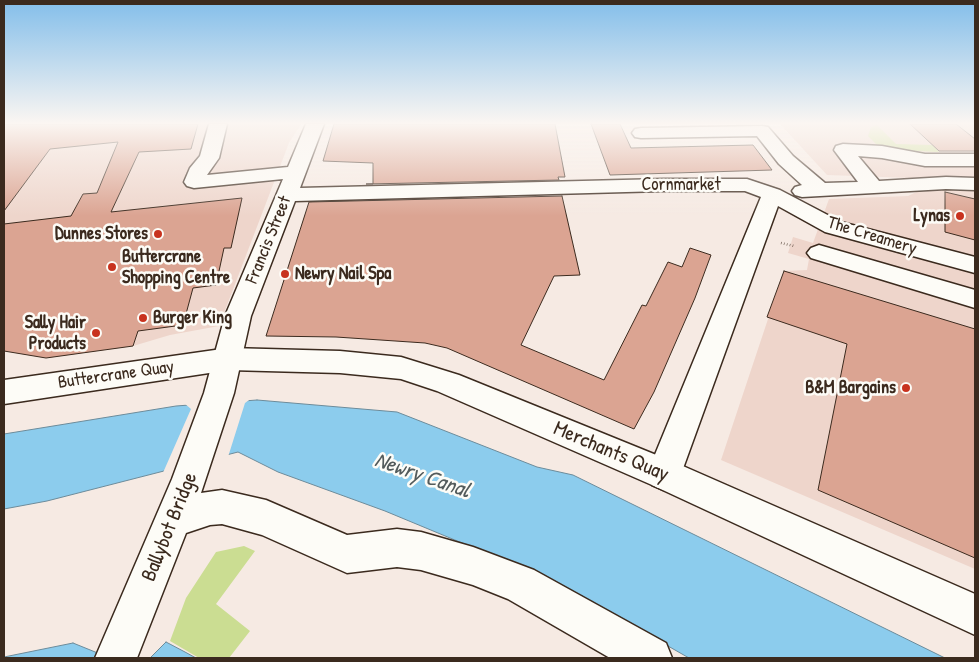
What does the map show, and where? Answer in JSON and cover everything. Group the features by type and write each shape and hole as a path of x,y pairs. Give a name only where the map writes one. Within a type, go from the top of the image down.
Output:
{"street":[{"path":"210,155 200,168 194,182 295,172"},
{"name":"Francis Street","path":"219,393 229,359 238,316 302,155"},
{"path":"782,155 819,189"},
{"path":"847,155 873,187"},
{"path":"898,155 925,160 975,160"},
{"path":"664,474 773,194 819,189 975,184"},
{"name":"Cornmarket","path":"287,195 663,185 747,186 773,194"},
{"name":"The Creamery","path":"773,194 833,227 975,265"},
{"path":"819,253 975,299"},
{"name":"Merchants Quay","path":"229,359 340,362 401,368 448,383 664,474 975,615"},
{"name":"Buttercrane Quay","path":"4,392 229,359"},
{"name":"Ballybot Bridge","path":"116,658 173,518 219,393"},
{"path":"173,518 210,508 222,507 266,518 347,554 397,548 421,551 473,566 520,584 652,658"}],"shaded area":[{"name":"Buttercrane Shopping Centre","path":"4,155 284,155 219,326 170,335 133,346 46,358 25,346 4,350"},
{"path":"808,155 975,155 975,184 935,182 911,178 827,175"},
{"path":"933,184 975,185 975,569 721,460 784,271 807,270 809,259 788,253 793,237 813,243 829,199 908,196"}],"green space":[{"path":"244,546 255,551 216,604 250,631 229,658 199,658 170,641 186,598 216,552"}],"water":[{"name":"Newry Canal","path":"257,400 397,412 537,467 573,475 945,658 689,658 556,582 385,511 278,472 238,452 47,501 4,509 4,434 176,406"},
{"path":"166,642 185,652 196,658 150,658"},
{"path":"73,643 110,658 4,658 4,657"}],"pier":[{"path":"252,398 245,403 228,457 162,475 191,409 184,403"}],"building":[{"name":"Buttercrane Shopping Centre","path":"4,155 46,155 4,211"},
{"name":"Buttercrane Shopping Centre","path":"113,155 138,155 111,212 242,198 231,248 224,248 216,285 193,288 183,325 138,331 133,346 46,358 4,351 4,224 71,216 83,194 97,193"},
{"path":"325,155 561,155 565,177 558,177 559,180 373,184 373,163 323,161"},
{"path":"603,155 761,155 772,170 610,175"},
{"name":"Lynas","path":"945,192 975,199 975,240 945,232"},
{"path":"562,196 580,275 554,276 521,345 604,380 642,305 646,306 668,262 682,267 690,248 711,255 695,298 654,392 634,429 447,348 425,343 336,337 266,336 309,202"},
{"name":"B&M Bargains","path":"784,271 975,329 975,558 818,490 847,344 767,317"}],"place":[{"name":"Lynas","path":"960,216"},
{"name":"Dunnes Stores","path":"158,234"},
{"name":"Buttercrane Shopping Centre","path":"112,267"},
{"name":"Newry Nail Spa","path":"285,274"},
{"name":"Burger King","path":"143,318"},
{"name":"Sally Hair Products","path":"96,333"},
{"name":"B&M Bargains","path":"906,388"}]}
